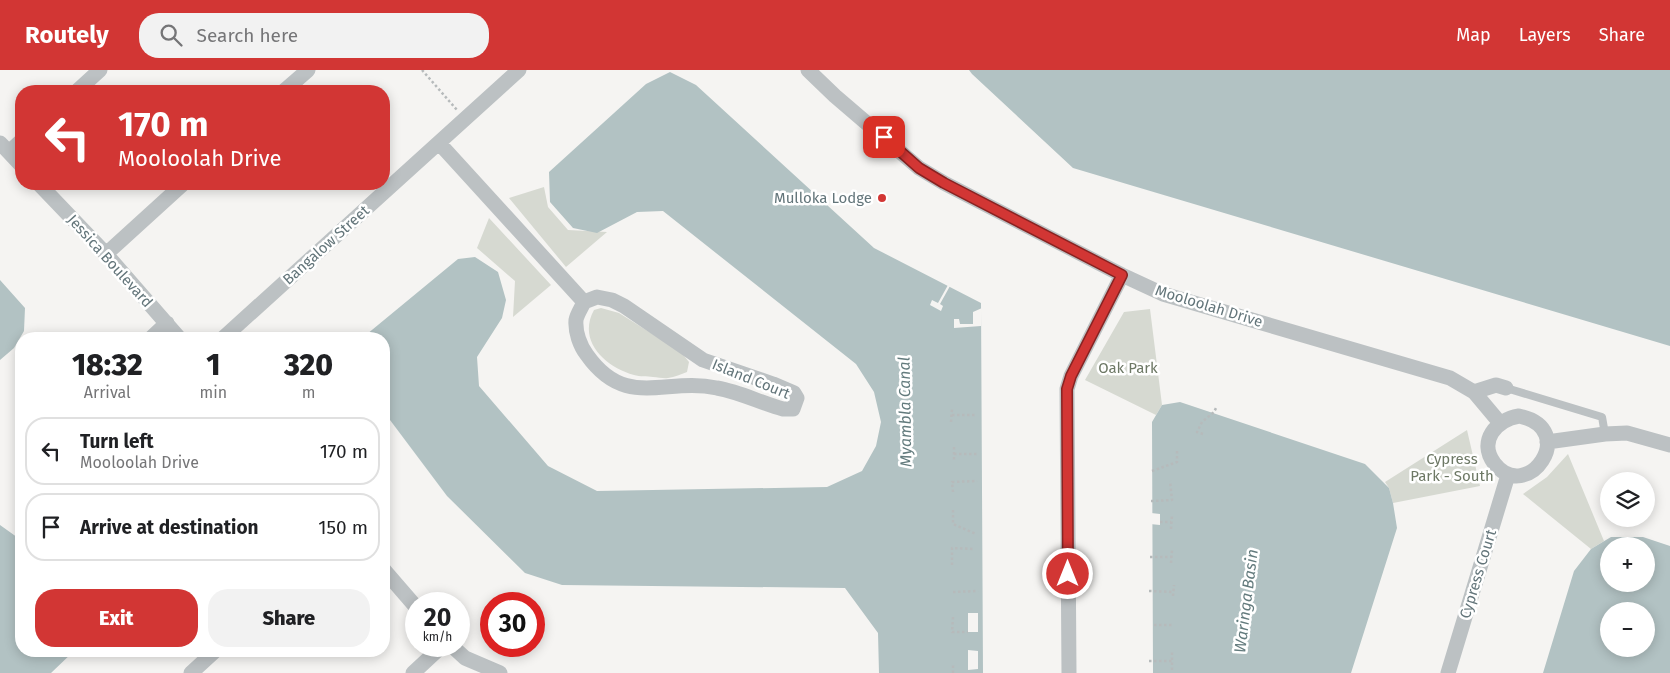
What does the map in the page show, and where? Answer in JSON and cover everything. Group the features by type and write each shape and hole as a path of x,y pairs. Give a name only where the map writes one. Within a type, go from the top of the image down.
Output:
{"street":[{"path":"84,85 100,70"},
{"path":"291,85 308,70"},
{"name":"Bangalow Street","path":"390,187 519,70"},
{"name":"Mooloolah Drive","path":"808,70 835,96 919,168 944,183 1122,275 1163,294 1450,378 1474,392 1500,423"},
{"path":"439,143 584,302"},
{"path":"4,148 15,159"},
{"name":"Jessica Boulevard","path":"45,190 106,254 174,332"},
{"path":"106,254 176,190"},
{"name":"Bangalow Street","path":"230,332 387,190"},
{"path":"1069,673 1067,389 1071,376 1122,275"},
{"name":"Island Court","path":"597,298 612,300 624,306 703,360 773,384 794,394 797,398 793,408 787,410 717,388 695,385 660,388 628,387 611,380 599,370 579,343 576,319 584,302 597,298"},
{"path":"157,332 167,323"},
{"path":"695,385 702,370 703,360"},
{"path":"1474,392 1496,385 1506,388"},
{"path":"1514,417 1529,419 1538,424 1544,432 1547,442 1543,462 1536,470 1526,474 1508,475 1498,468 1492,460 1489,440 1493,430 1500,423 1514,417"},
{"path":"1547,442 1627,432 1670,445"},
{"name":"Cypress Court","path":"1448,673 1508,475"},
{"path":"390,577 405,594"},
{"path":"191,673 208,657"},
{"path":"413,673 430,657"},
{"path":"464,657 500,673"}],"lane":[{"path":"1506,388 1602,417 1605,434"}],"path":[{"path":"422,70 465,119"},
{"path":"1203,434 1197,432 1202,422 1216,408"},
{"path":"952,409 952,422"},
{"path":"952,415 977,415"},
{"path":"954,447 954,462"},
{"path":"1152,471 1177,462 1177,450"},
{"path":"954,454 977,454"},
{"path":"953,492 952,482 977,481"},
{"path":"1151,501 1172,500 1170,481"},
{"path":"953,510 953,524 976,534"},
{"path":"1171,529 1172,515"},
{"path":"1160,522 1171,522"},
{"path":"952,565 952,548 974,549"},
{"path":"1172,550 1172,564"},
{"path":"1150,557 1172,557"},
{"path":"1173,596 1174,585"},
{"path":"1149,590 1174,592"},
{"path":"953,592 978,591"},
{"path":"953,617 952,632 968,632"},
{"path":"1154,625 1174,625"},
{"path":"1172,652 1172,670"},
{"path":"1149,661 1172,661"},
{"path":"953,663 953,673"}],"green space":[{"path":"544,187 548,207 568,230 607,232 566,267 509,198"},
{"path":"489,218 551,285 513,317 515,281 477,248"},
{"path":"601,308 619,313 681,352 689,362 687,372 666,378 636,376 613,366 597,351 589,332 594,310"},
{"name":"Oak Park","path":"1150,309 1162,405 1156,415 1085,380 1124,312"},
{"name":"Cypress Park - South","path":"1467,430 1480,486 1393,503 1389,488 1385,482"},
{"path":"1568,454 1602,537 1600,537 1600,543 1591,549 1523,494 1547,477"}],"water":[{"path":"969,70 1670,70 1670,346 1073,168"},
{"name":"Myambla Canal","path":"670,72 696,85 874,248 981,303 983,673 879,673 878,633 845,588 562,585 525,573 447,496 390,420 390,332 369,332 458,259 475,257 498,272 506,300 502,318 477,357 479,386 548,466 597,491 827,487 862,471 876,446 881,422 874,392 856,364 663,211 637,212 597,233 573,228 550,202 549,172 646,84"},
{"path":"0,280 25,308 24,331 15,332 15,346 0,360"},
{"name":"Waringa Basin","path":"1180,402 1365,464 1389,488 1397,528 1351,673 1153,673 1152,422 1162,405"},
{"path":"0,525 15,536 15,657 68,657 51,673 0,673"},
{"path":"1655,541 1670,546 1670,673 1543,673 1574,571 1591,549 1600,544 1600,592 1655,592"}],"pier":[{"path":"948,285 950,286 940,304 943,306 941,311 930,305 932,300 938,303"},
{"path":"982,308 981,326 954,328 954,319 959,319 960,324 973,324 973,312"},
{"path":"1151,513 1160,514 1160,525 1150,524"},
{"path":"968,613 978,613 978,632 968,632"},
{"path":"968,650 978,651 978,669 968,670"}],"place":[{"name":"Mulloka Lodge","path":"882,198"}],"route":[{"path":"884,137 919,168 944,183 1122,275 1071,376 1067,389 1068,574"}]}
